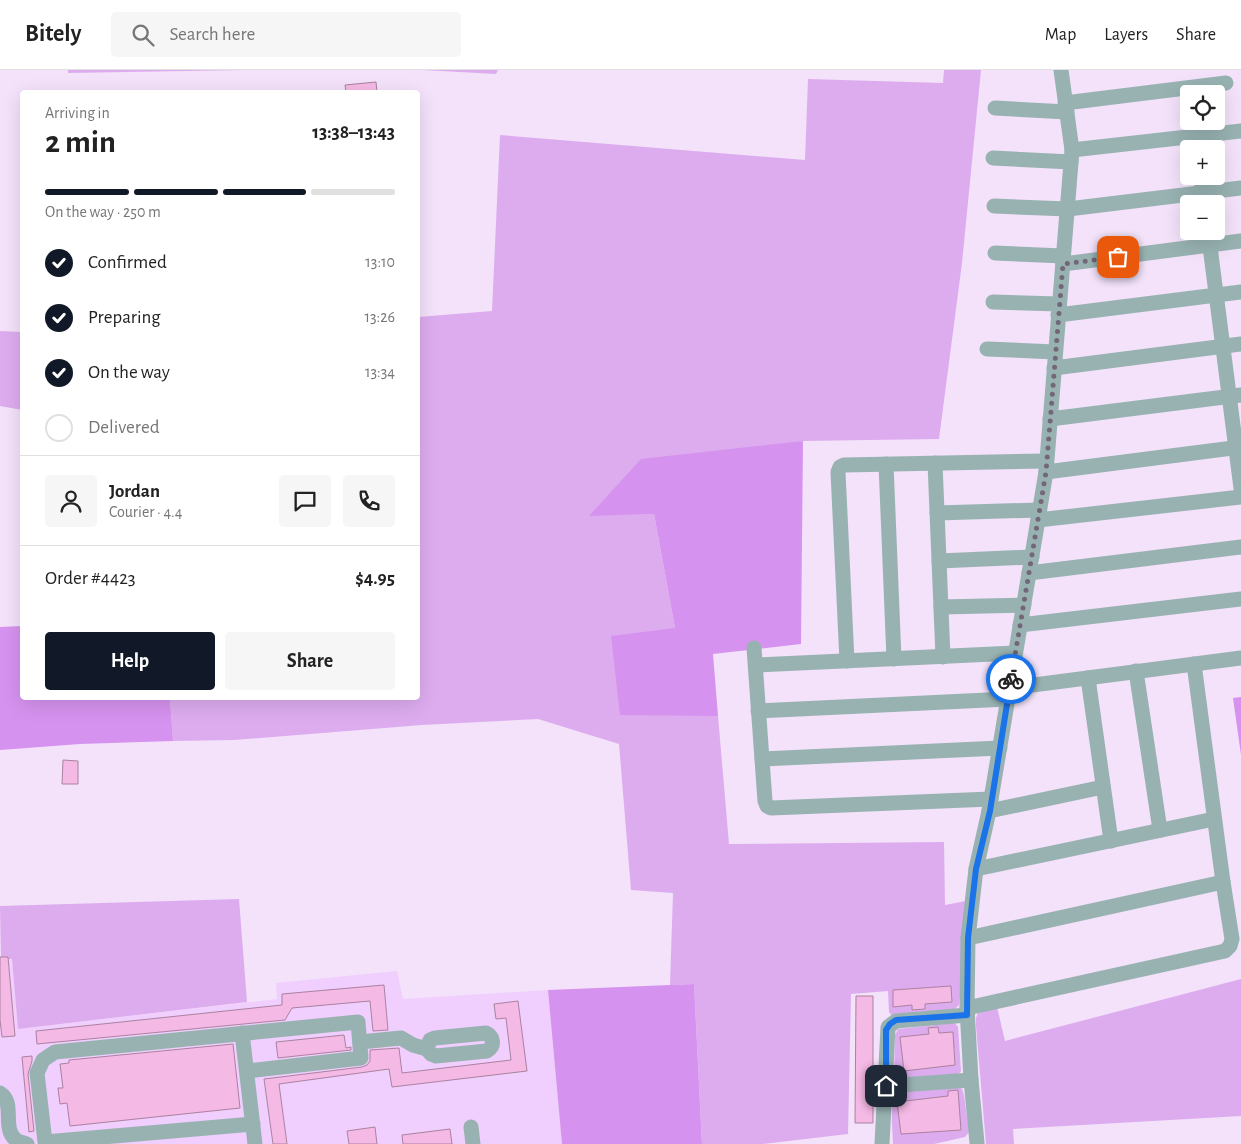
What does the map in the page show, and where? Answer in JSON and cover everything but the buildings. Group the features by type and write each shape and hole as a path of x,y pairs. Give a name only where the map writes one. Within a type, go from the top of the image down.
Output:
{"street":[{"path":"974,1144 967,1012 968,938 976,869 1000,748 1046,467 1072,156 1061,70"},
{"path":"1216,85 1226,83"},
{"path":"995,108 1066,107 1180,91"},
{"path":"993,158 1072,156 1196,135 1241,131"},
{"path":"1215,195 1241,188"},
{"path":"994,206 1068,209 1180,200"},
{"path":"995,253 1063,260 1196,240"},
{"path":"1209,240 1223,346 1235,396 1241,488"},
{"path":"1225,240 1241,241"},
{"path":"993,302 1059,309 1241,292"},
{"path":"1054,368 1241,344"},
{"path":"987,349 1056,352"},
{"path":"1050,419 1235,396"},
{"path":"847,661 838,472 844,464 935,463 1046,467 1238,447"},
{"path":"935,463 943,656"},
{"path":"886,464 894,659"},
{"path":"937,512 1038,515 1241,497"},
{"path":"1029,573 1241,548"},
{"path":"939,561 1032,557"},
{"path":"1020,625 1241,599"},
{"path":"941,607 1024,605"},
{"path":"754,648 764,801 771,808 990,805 1103,788"},
{"path":"756,664 1016,653"},
{"path":"758,711 1009,694 1088,678 1241,658"},
{"path":"882,1144 886,1086 886,1030 896,1020 967,1012 1225,950 1230,946 1232,939 1194,664"},
{"path":"1136,672 1160,830"},
{"path":"1088,678 1111,841"},
{"path":"762,759 1000,748"},
{"path":"976,869 1214,819"},
{"path":"968,938 1223,882"},
{"path":"45,1142 37,1073 43,1060 54,1052 358,1022 361,1058 247,1071"},
{"path":"242,1033 255,1144"},
{"path":"360,1042 400,1038 427,1049"},
{"path":"886,1086 971,1080"},
{"path":"0,1093 5,1096 7,1102 10,1131 16,1140 27,1144 253,1124"},
{"path":"470,1127 473,1144"}],"shaded area":[{"path":"68,70 244,70 68,73"},
{"path":"423,70 498,70 496,74"},
{"path":"944,70 981,70 962,263 939,439 802,441 590,515 654,514 675,628 718,716 729,844 944,842 945,905 966,901 960,997 959,1005 954,1010 892,1016 889,1012 888,991 851,994 848,1134 763,1144 702,1144 694,984 670,985 673,893 631,890 619,744 538,719 422,725 234,740 173,741 170,700 420,700 420,317 492,311 500,135 805,160 808,79 943,83"},
{"path":"0,331 20,332 20,410 0,406"},
{"path":"803,441 801,644 713,654 718,716 620,715 611,636 675,628 654,514 589,516 641,459"},
{"path":"20,626 20,700 170,700 173,741 80,744 0,750 0,627"},
{"path":"1241,697 1241,755 1233,698"},
{"path":"239,899 247,1002 18,1029 12,959 1,959 0,906"},
{"path":"12,958 18,1029 277,999 276,983 397,971 403,999 548,990 562,1144 0,1144 0,959"},
{"path":"1241,979 1241,1116 1013,1129 1014,1144 986,1144 976,1026 978,1013 997,1007 1005,1041"},
{"path":"694,984 702,1144 562,1144 548,990"},
{"path":"955,1023 958,1027 961,1071 958,1075 897,1078 894,1075 895,1035 898,1029"},
{"path":"957,1086 962,1089 964,1095 969,1132 965,1137 934,1144 893,1144 892,1112 896,1095 904,1091"}],"way so far":[{"path":"1011,679 1046,472 1063,264 1118,257"}],"route":[{"path":"886,1086 886,1030 892,1022 896,1020 967,1015 968,938 976,869 990,811 1011,679"}]}
